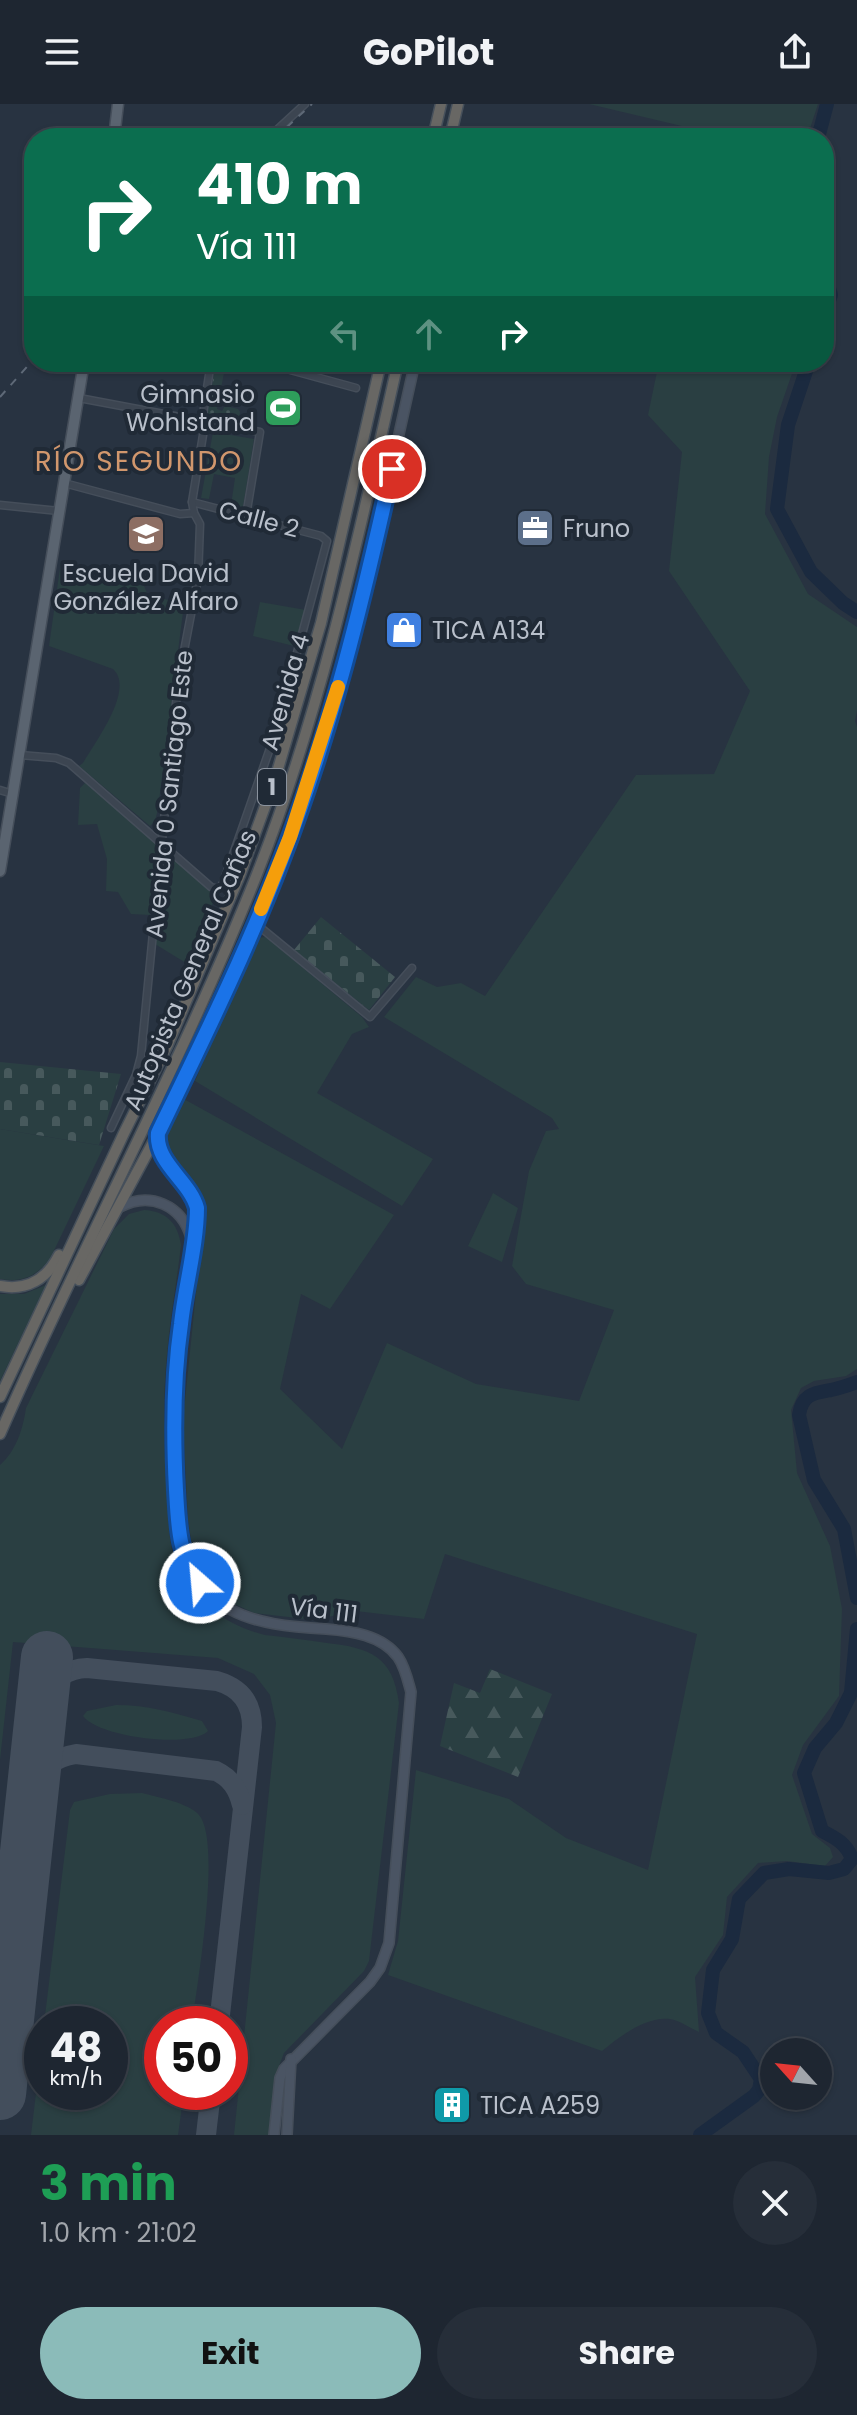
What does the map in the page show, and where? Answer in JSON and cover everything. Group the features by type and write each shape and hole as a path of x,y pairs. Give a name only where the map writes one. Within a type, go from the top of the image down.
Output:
{"highway":[{"path":"435,128 441,104"},
{"name":"Autopista General Cañas","path":"0,1397 168,1044 240,875 275,779 321,623 379,372"},
{"name":"Autopista General Cañas","path":"0,1434 202,1001 258,872 289,784 351,568 396,372"},
{"path":"371,481 392,469"},
{"path":"0,1286 27,1286 46,1275 124,1133"},
{"path":"34,1361 158,1133"}],"main road":[{"path":"115,128 118,104"},
{"path":"0,871 83,372"},
{"path":"158,1133 221,1001 290,837 357,623 413,372"},
{"name":"Vía 111","path":"158,1133 160,1150 196,1202 197,1218 178,1348 173,1411 178,1530 192,1574 222,1605 240,1616 295,1627 343,1630 374,1639 399,1658 411,1692 389,1943 380,1968 370,1982 291,2059 280,2078 275,2132"},
{"path":"120,1207 146,1199 171,1207 184,1220 192,1246"},
{"path":"287,2135 291,2059"}],"street":[{"path":"279,128 305,104"},
{"name":"Avenida 0 Santiago Este","path":"111,1128 140,1065 160,842 179,677 198,578 201,532 192,502 209,372"},
{"path":"298,372 356,388"},
{"path":"79,398 260,432 246,516"},
{"name":"Calle 2","path":"64,483 180,514 194,513"},
{"name":"Calle 2","path":"192,502 325,538"},
{"path":"0,505 59,511"},
{"name":"Avenida 4","path":"160,842 211,887 219,889 276,731 327,546 325,538"},
{"path":"20,755 56,758 69,763 160,842"},
{"path":"0,790 13,794"},
{"path":"255,923 370,1017 412,968"}],"green space":[{"path":"589,104 818,104 810,128 690,128"},
{"path":"214,372 224,372 217,409 222,411 225,406 238,409 238,423 207,416"},
{"path":"657,372 793,372 777,417 769,457 765,514 808,594 857,627 857,1369 846,1376 814,1381 801,1388 791,1410 797,1473 830,1546 842,1609 839,1696 803,1745 792,1775 812,1834 830,1848 833,1857 825,1866 787,1861 758,1863 727,1897 723,1935 695,1977 699,2032 677,2021 661,2019 633,2029 602,2051 388,1975 398,1941 416,1770 509,1799 566,1838 648,1870 697,1634 445,1554 424,1619 356,1611 314,1620 254,1613 228,1601 206,1578 193,1552 188,1520 183,1420 205,1205 162,1136 182,1098 394,1215 330,1309 301,1294 280,1389 342,1449 387,1343 476,1384 579,1401 614,1310 526,1284 512,1266 529,1171 546,1131 559,1129 552,1118 384,1017 416,977 437,987 461,983 485,996 636,775 714,774 750,691 669,571 682,452 648,415"},
{"path":"213,432 254,439 243,507 231,505 235,478 214,474 209,499 201,498"},
{"path":"61,561 96,576 144,586 148,595 184,604 158,809 150,826 79,766 104,729 117,702 119,678 113,669 49,646"},
{"path":"260,602 306,610 294,646 253,636"},
{"path":"86,782 156,845 150,915 131,914 118,892 106,891 107,859 97,824 78,825 80,788"},
{"path":"165,848 217,894 186,963 155,944 162,849"},
{"path":"321,917 395,977 369,1010 294,950"},
{"path":"266,937 362,1017 369,1027 352,1034 317,1093 433,1159 402,1206 195,1081 256,938"},
{"path":"0,1062 121,1074 99,1145 0,1129"},
{"path":"0,1129 104,1146 50,1259 34,1274 15,1280 0,1279"},
{"path":"493,1193 518,1208 502,1262 468,1246"},
{"path":"144,1210 165,1216 177,1230 181,1245 168,1340 164,1411 169,1531 180,1571 205,1604 239,1626 265,1635 356,1648 377,1657 391,1674 399,1703 369,1961 364,1971 284,2053 279,2066 271,2135 234,2135 237,2110 248,2110 247,2006 276,1723 270,1695 254,1674 218,1658 13,1642 0,1760 0,1465 21,1432 26,1408 114,1229 129,1214"},
{"path":"46,1285 0,1381 0,1294 24,1294"},
{"path":"490,1669 552,1694 518,1777 440,1746 454,1683 480,1693"},
{"path":"116,1705 149,1708 202,1721 208,1731 183,1739 144,1738 106,1730 83,1716 87,1711"},
{"path":"142,1793 181,1804 199,1815 206,1830 206,1915 194,2006 144,2006 144,2110 181,2110 178,2135 31,2135 34,2110 128,2110 128,2006 46,2006 70,1810 74,1802 110,1794"}],"waterway":[{"name":"RÍO SEGUNDO","path":"821,128 827,104"},
{"name":"RÍO SEGUNDO","path":"806,372 788,425 777,509 811,572 857,612"},
{"name":"RÍO SEGUNDO","path":"857,1382 810,1396 803,1403 799,1415 814,1480 844,1529 857,1598"},
{"name":"RÍO SEGUNDO","path":"700,2135 754,2096 761,2079 743,2052 716,2033 708,2013 713,1970 732,1939 739,1899 764,1873 789,1869 829,1873 844,1869 852,1859 840,1842 822,1831 804,1773 815,1748 836,1723 851,1693 857,1629"}],"taxiway":[{"path":"43,1694 62,1675 87,1668 217,1681 233,1688 244,1698 252,1727 221,2006"},
{"path":"33,1791 48,1765 76,1754 216,1771 233,1785 242,1805"},
{"path":"206,2135 209,2110"}],"runway":[{"path":"0,2094 47,1657"}],"railway":[{"path":"286,128 312,104"},
{"path":"0,397 24,370"}],"slow traffic":[{"path":"261,909 290,837 338,687"}],"place":[{"name":"Gimnasio Wohlstand","path":"283,408"},
{"name":"Fruno","path":"535,528"},
{"name":"Escuela David González Alfaro","path":"146,534"},
{"name":"TICA A134","path":"404,630"},
{"name":"TICA A259","path":"452,2105"}],"district":[{"name":"RÍO SEGUNDO","path":"139,461"}],"route":[{"path":"200,1583 186,1560 178,1530 173,1411 178,1341 197,1208 191,1193 160,1150 158,1133 221,1001 283,857 353,638 392,469"}]}
